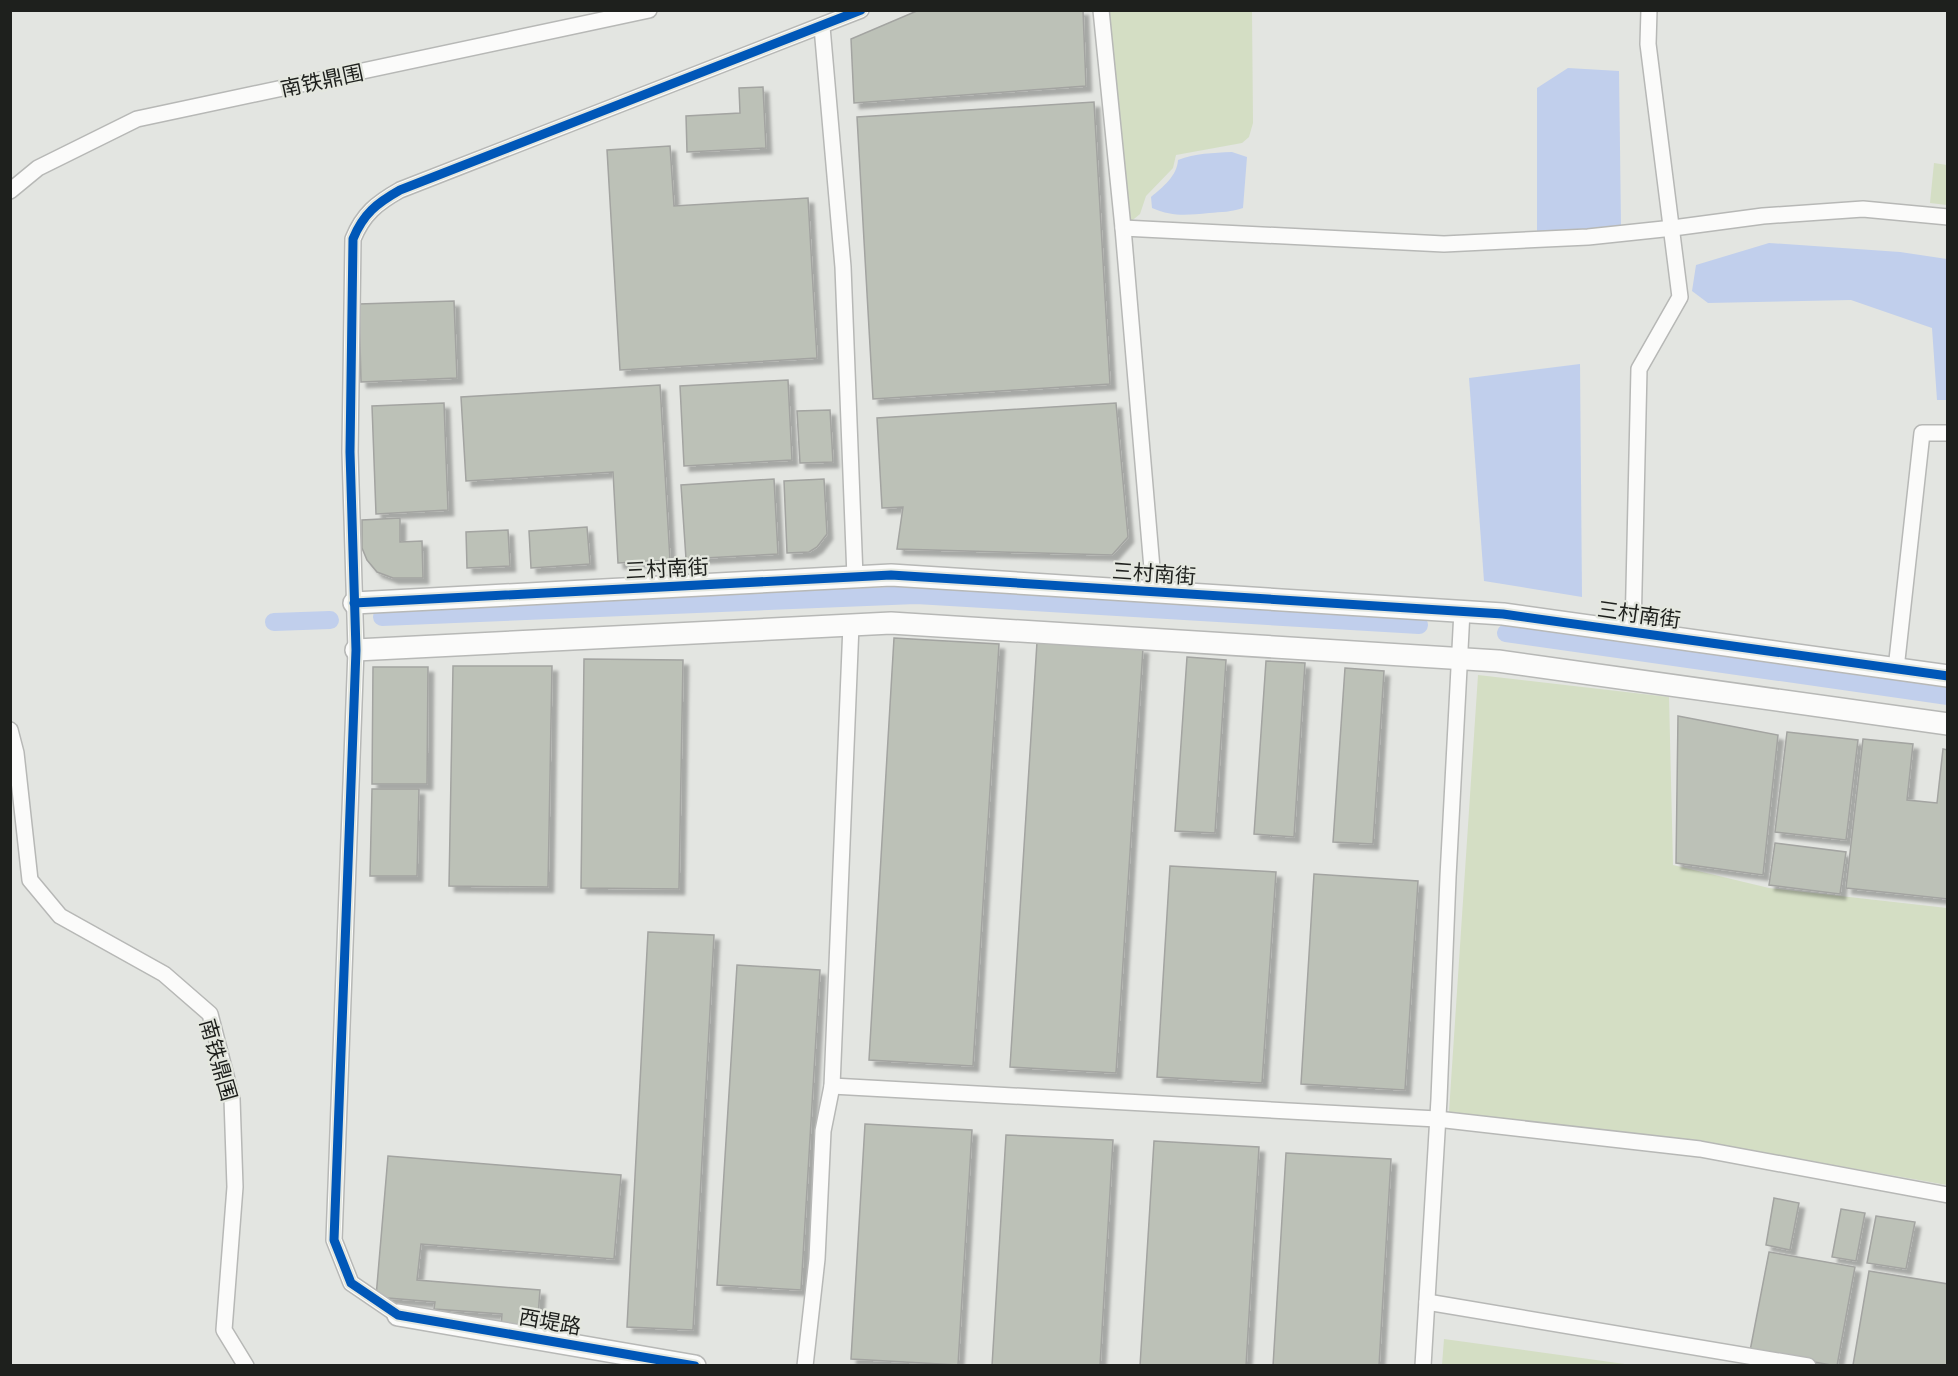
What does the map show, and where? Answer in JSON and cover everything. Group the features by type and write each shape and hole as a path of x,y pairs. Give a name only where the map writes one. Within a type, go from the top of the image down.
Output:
{"street":[{"name":"南铁鼎围","path":"10,191 38,168 138,119 649,10"},
{"path":"398,1315 351,1282 334,1240 356,650 350,452 353,239 358,226 378,203 400,190 861,10"},
{"path":"1101,10 1123,228 1154,592"},
{"path":"1633,632 1639,369 1680,297 1648,44 1649,10"},
{"path":"822,27 843,267 855,577"},
{"path":"1123,228 1444,244 1588,237 1762,216 1863,209 1947,217"},
{"path":"1896,669 1922,433 1947,433"},
{"name":"三村南街","path":"354,603 891,575 1503,614 1947,676"},
{"path":"1423,1365 1462,611"},
{"path":"356,650 891,623 1498,661 1947,724"},
{"path":"805,1365 817,1259 822,1131 832,1086 851,625"},
{"name":"南铁鼎围","path":"10,730 16,753 30,880 60,916 164,974 210,1014 232,1098 235,1187 224,1330 246,1365"},
{"path":"832,1086 1437,1119 1700,1149 1947,1195"},
{"path":"1427,1302 1808,1365"},
{"name":"西堤路","path":"398,1315 695,1365"}],"green space":[{"path":"1109,11 1252,11 1253,123 1249,137 1242,143 1176,155 1173,168 1146,196 1140,214 1129,223 1123,183"},
{"path":"1934,163 1947,165 1947,205 1930,203"},
{"path":"1478,675 1669,697 1673,865 1769,888 1947,908 1947,1185 1703,1142 1449,1112"},
{"path":"1444,1339 1632,1365 1442,1365"}],"water":[{"path":"1568,68 1619,71 1621,226 1537,239 1537,88"},
{"path":"1232,152 1247,157 1243,208 1226,212 1187,215 1167,213 1152,208 1151,197 1172,176 1178,160 1211,153"},
{"path":"1769,243 1900,252 1947,259 1947,400 1937,400 1932,328 1851,300 1708,303 1692,291 1696,265"},
{"path":"1580,364 1582,597 1484,581 1469,378"}],"building":[{"path":"919,10 1083,10 1086,86 854,103 851,39"},
{"path":"763,87 766,148 687,152 686,116 740,113 739,88"},
{"path":"1094,102 1110,384 873,399 857,117"},
{"path":"670,146 674,206 808,198 817,358 620,370 607,150"},
{"path":"454,301 457,378 361,382 359,304"},
{"path":"788,380 792,460 684,466 680,386"},
{"path":"660,385 670,560 618,563 613,472 466,481 461,397"},
{"path":"444,403 448,510 376,514 372,406"},
{"path":"1116,403 1128,537 1112,555 897,549 903,507 882,508 877,418"},
{"path":"830,410 833,462 800,463 797,411"},
{"path":"774,479 778,554 686,559 681,485"},
{"path":"824,479 827,534 817,547 809,552 787,553 784,481"},
{"path":"400,518 400,542 422,541 423,578 393,578 377,572 367,560 362,548 362,520"},
{"path":"587,527 590,564 531,568 529,531"},
{"path":"508,530 510,566 467,568 466,532"},
{"path":"894,638 999,644 973,1066 869,1060"},
{"path":"1037,642 1143,648 1116,1073 1010,1067"},
{"path":"1187,657 1226,660 1215,833 1175,831"},
{"path":"584,659 683,660 679,889 581,888"},
{"path":"1266,661 1305,663 1294,837 1254,834"},
{"path":"453,666 552,666 548,887 449,886"},
{"path":"373,667 428,667 427,784 372,784"},
{"path":"1345,668 1384,671 1373,844 1333,842"},
{"path":"1678,716 1778,735 1763,875 1676,863"},
{"path":"1787,732 1858,740 1846,840 1775,832"},
{"path":"1863,739 1913,744 1907,800 1937,803 1943,749 1948,750 1948,899 1846,888"},
{"path":"372,789 419,789 417,876 370,876"},
{"path":"1775,843 1846,852 1840,894 1769,885"},
{"path":"1170,866 1276,872 1262,1083 1157,1077"},
{"path":"1314,874 1418,881 1405,1090 1301,1084"},
{"path":"648,932 714,935 693,1330 627,1327"},
{"path":"737,965 820,970 801,1290 717,1285"},
{"path":"865,1124 972,1130 958,1365 851,1359"},
{"path":"1006,1135 1113,1140 1100,1366 992,1366"},
{"path":"1154,1141 1259,1147 1246,1366 1140,1366"},
{"path":"1286,1153 1391,1159 1379,1366 1273,1366"},
{"path":"388,1156 621,1175 614,1259 421,1244 417,1280 540,1290 537,1329 501,1326 502,1314 434,1309 435,1302 376,1297"},
{"path":"1774,1198 1799,1203 1790,1250 1766,1245"},
{"path":"1841,1209 1865,1213 1856,1261 1832,1257"},
{"path":"1876,1216 1915,1222 1906,1269 1867,1263"},
{"path":"1769,1252 1855,1267 1837,1366 1750,1351"},
{"path":"1869,1271 1948,1284 1948,1366 1853,1365"}],"waterway":[{"path":"382,617 916,595 1419,625"},
{"path":"274,622 330,620"},
{"path":"1506,633 1948,696"}],"cycle path":[{"path":"695,1366 398,1315 351,1283 334,1240 356,650 350,452 353,239 366,216 400,190 861,10"},
{"path":"354,603 891,575 1503,614 1948,676"}]}
